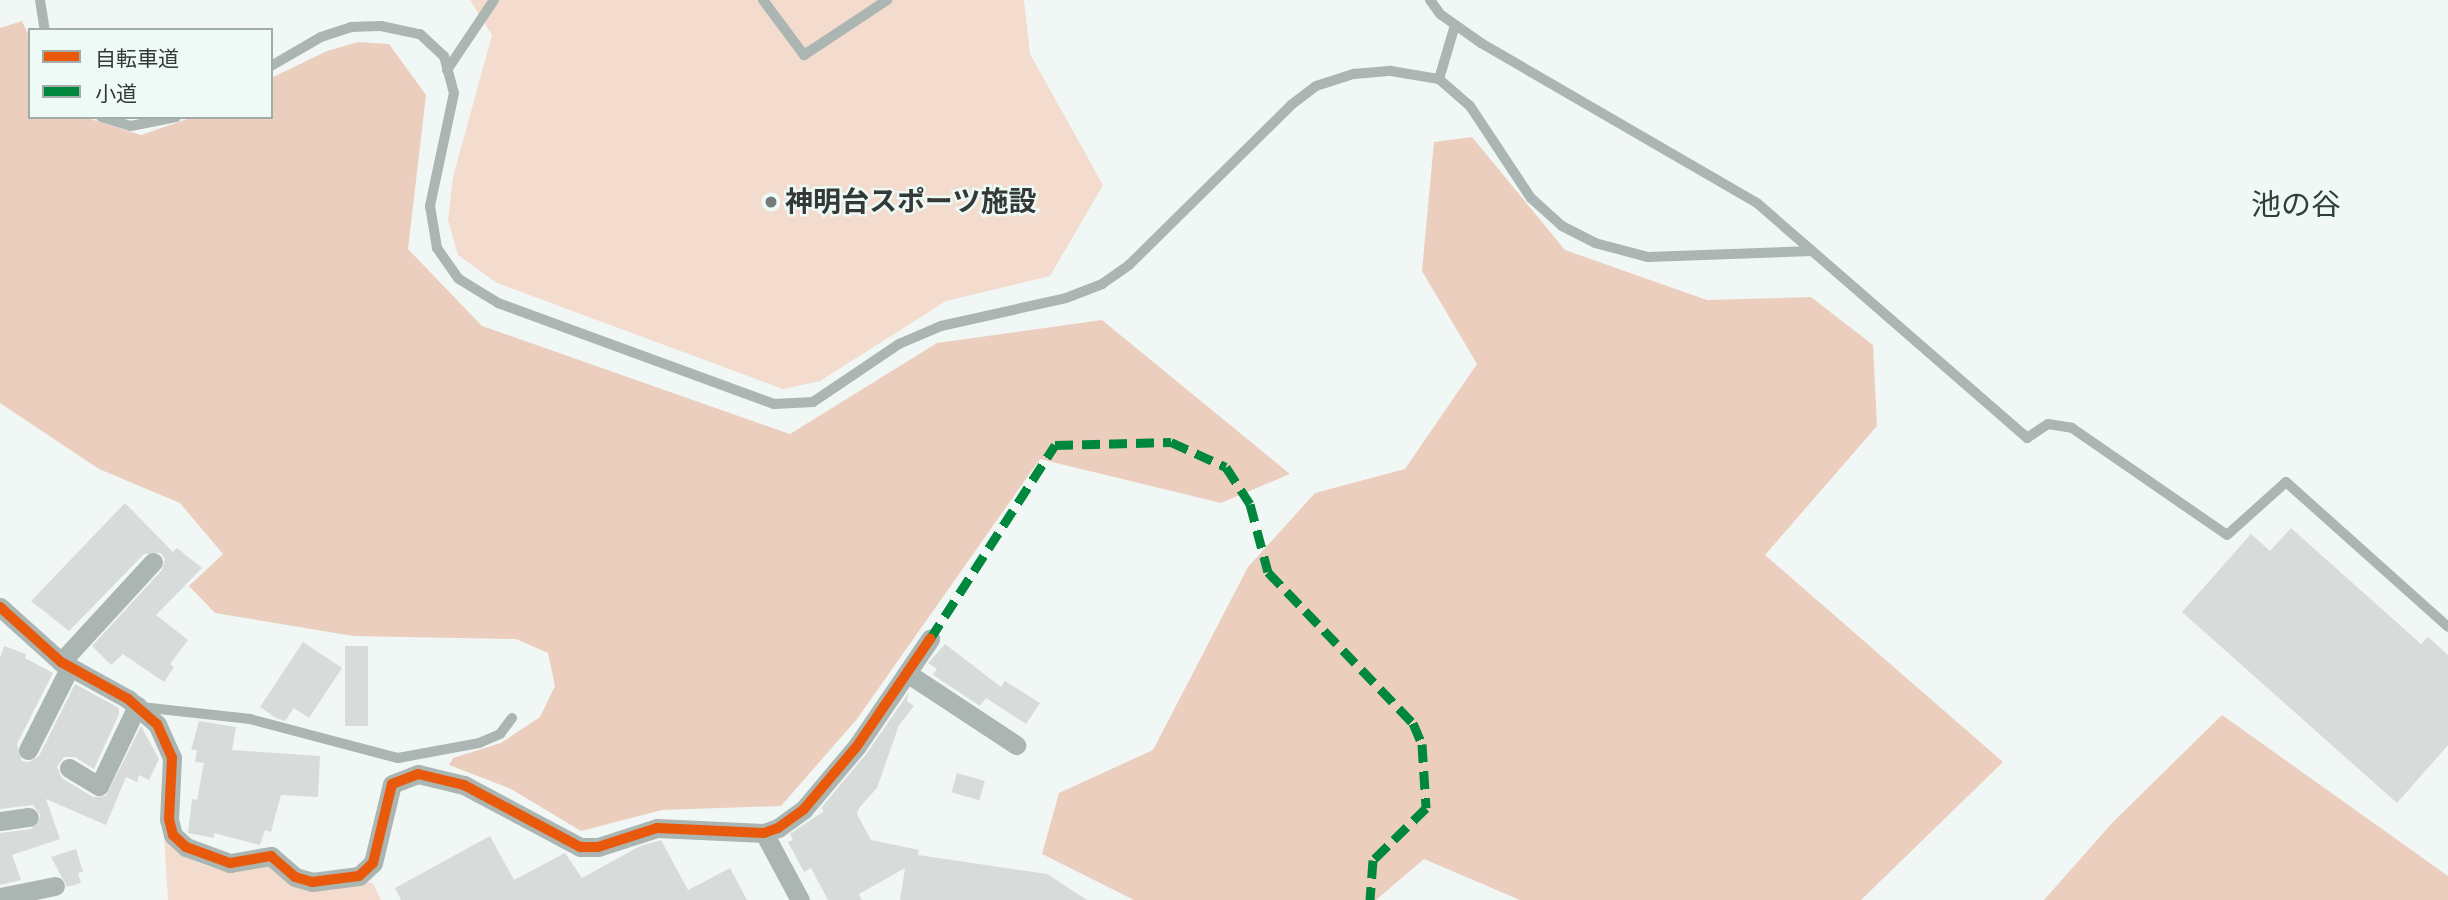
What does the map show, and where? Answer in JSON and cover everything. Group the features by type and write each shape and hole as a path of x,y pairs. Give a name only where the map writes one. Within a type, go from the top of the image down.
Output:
{"street":[{"path":"29,750 65,665 153,562"},
{"path":"3,618 65,665 137,706 157,724 172,758 169,819 173,835 186,847 230,863 271,856 296,877 312,883 359,876 373,863 393,784 418,774 464,785 580,847 598,847 657,828 764,833 804,809 858,746 930,639"},
{"path":"906,673 1016,745"},
{"path":"69,768 99,786 137,706"},
{"path":"0,821 29,817"},
{"path":"764,833 800,900"},
{"path":"0,897 55,886"}],"lane":[{"path":"40,0 45,28"},
{"path":"447,70 494,0"},
{"path":"763,0 804,55 887,0"},
{"path":"1430,0 1455,24 1757,203 2027,438 2048,424 2073,428 2227,535 2286,482 2448,627"},
{"path":"1438,79 1455,24"},
{"path":"273,65 321,37 351,27 381,26 419,34 444,56 454,93 430,206 437,248 459,279 498,303 774,404 813,402 898,344 941,326 1066,298 1102,284 1129,265 1316,86 1354,74 1391,71 1438,79 1470,106 1531,198 1562,226 1595,243 1648,257 1812,251"},
{"path":"108,119 131,126 166,119"},
{"path":"137,706 250,719 398,758 479,743 500,734 512,718"}],"shaded area":[{"name":"神明台スポーツ施設","path":"470,0 1024,0 1030,54 1103,185 1050,276 946,301 820,381 783,389 497,283 458,255 448,220 453,177 492,35"},
{"path":"22,21 28,34 28,119 90,119 141,135 187,119 273,119 273,77 327,51 358,42 389,44 426,95 408,249 482,326 790,434 937,343 1102,320 1290,474 1221,503 1040,459 857,719 781,806 662,810 581,831 511,789 449,765 453,758 501,743 540,717 555,686 548,653 516,639 353,636 215,613 189,586 223,554 180,503 99,469 0,403 0,28"},
{"path":"1472,137 1565,250 1707,300 1811,297 1873,345 1877,426 1765,555 2003,762 1861,900 1520,900 1424,859 1376,900 1134,900 1042,854 1059,793 1153,750 1248,567 1315,493 1405,469 1477,364 1422,271 1434,142"},
{"path":"2222,715 2448,876 2448,900 2044,900 2113,822"},
{"path":"164,834 182,856 213,868 268,865 373,883 381,900 168,900"}],"building":[{"path":"125,503 173,552 177,548 202,568 156,615 188,640 170,664 174,667 164,682 123,654 111,665 92,646 162,570 165,559 161,553 144,554 69,631 31,601"},
{"path":"2291,528 2421,644 2428,637 2448,655 2448,745 2397,803 2182,612 2251,534 2270,551"},
{"path":"303,642 342,668 309,718 294,708 285,721 260,707"},
{"path":"945,644 1001,687 1005,681 1040,703 1026,724 986,698 980,706 933,675 937,669 928,663"},
{"path":"4,646 26,654 25,658 53,673 17,744 22,761 29,762 39,756 75,684 119,708 119,714 94,769 75,757 64,757 57,767 62,778 93,797 106,796 141,726 159,759 149,780 139,775 137,782 126,777 106,825 46,799 60,839 12,855 21,880 0,885 0,833 31,829 41,816 33,805 0,809 0,658"},
{"path":"345,646 368,646 368,726 345,726"},
{"path":"909,692 907,701 914,706 899,725 877,788 857,814 871,840 919,850 918,855 1047,874 1087,900 900,900 905,868 859,894 862,900 828,900 811,868 804,872 788,842 793,840 790,834 824,811 821,808 867,753"},
{"path":"199,721 236,727 232,750 320,756 318,797 281,795 271,832 265,830 260,845 214,833 214,838 188,833 192,799 197,800 204,763 195,762 197,750 191,750"},
{"path":"957,773 985,781 979,800 951,792"},
{"path":"490,836 514,880 565,853 582,878 640,846 661,840 688,890 730,868 747,900 401,900 395,888"},
{"path":"76,849 83,872 78,873 81,883 67,887 51,857"}],"marked path":[{"path":"930,639 1055,445 1171,442 1226,467 1250,504 1268,572 1413,723 1422,744 1426,808 1373,860 1370,900"}],"cycle path":[{"path":"0,607 61,662 128,699 157,724 172,758 169,819 173,835 186,847 230,863 271,856 295,877 312,882 359,876 373,863 392,784 418,774 464,785 580,847 598,847 657,828 764,833 778,828 804,809 857,746 930,639"}],"place":[{"name":"神明台スポーツ施設","path":"771,202"}],"district":[{"name":"池の谷","path":"2296,205"}]}
